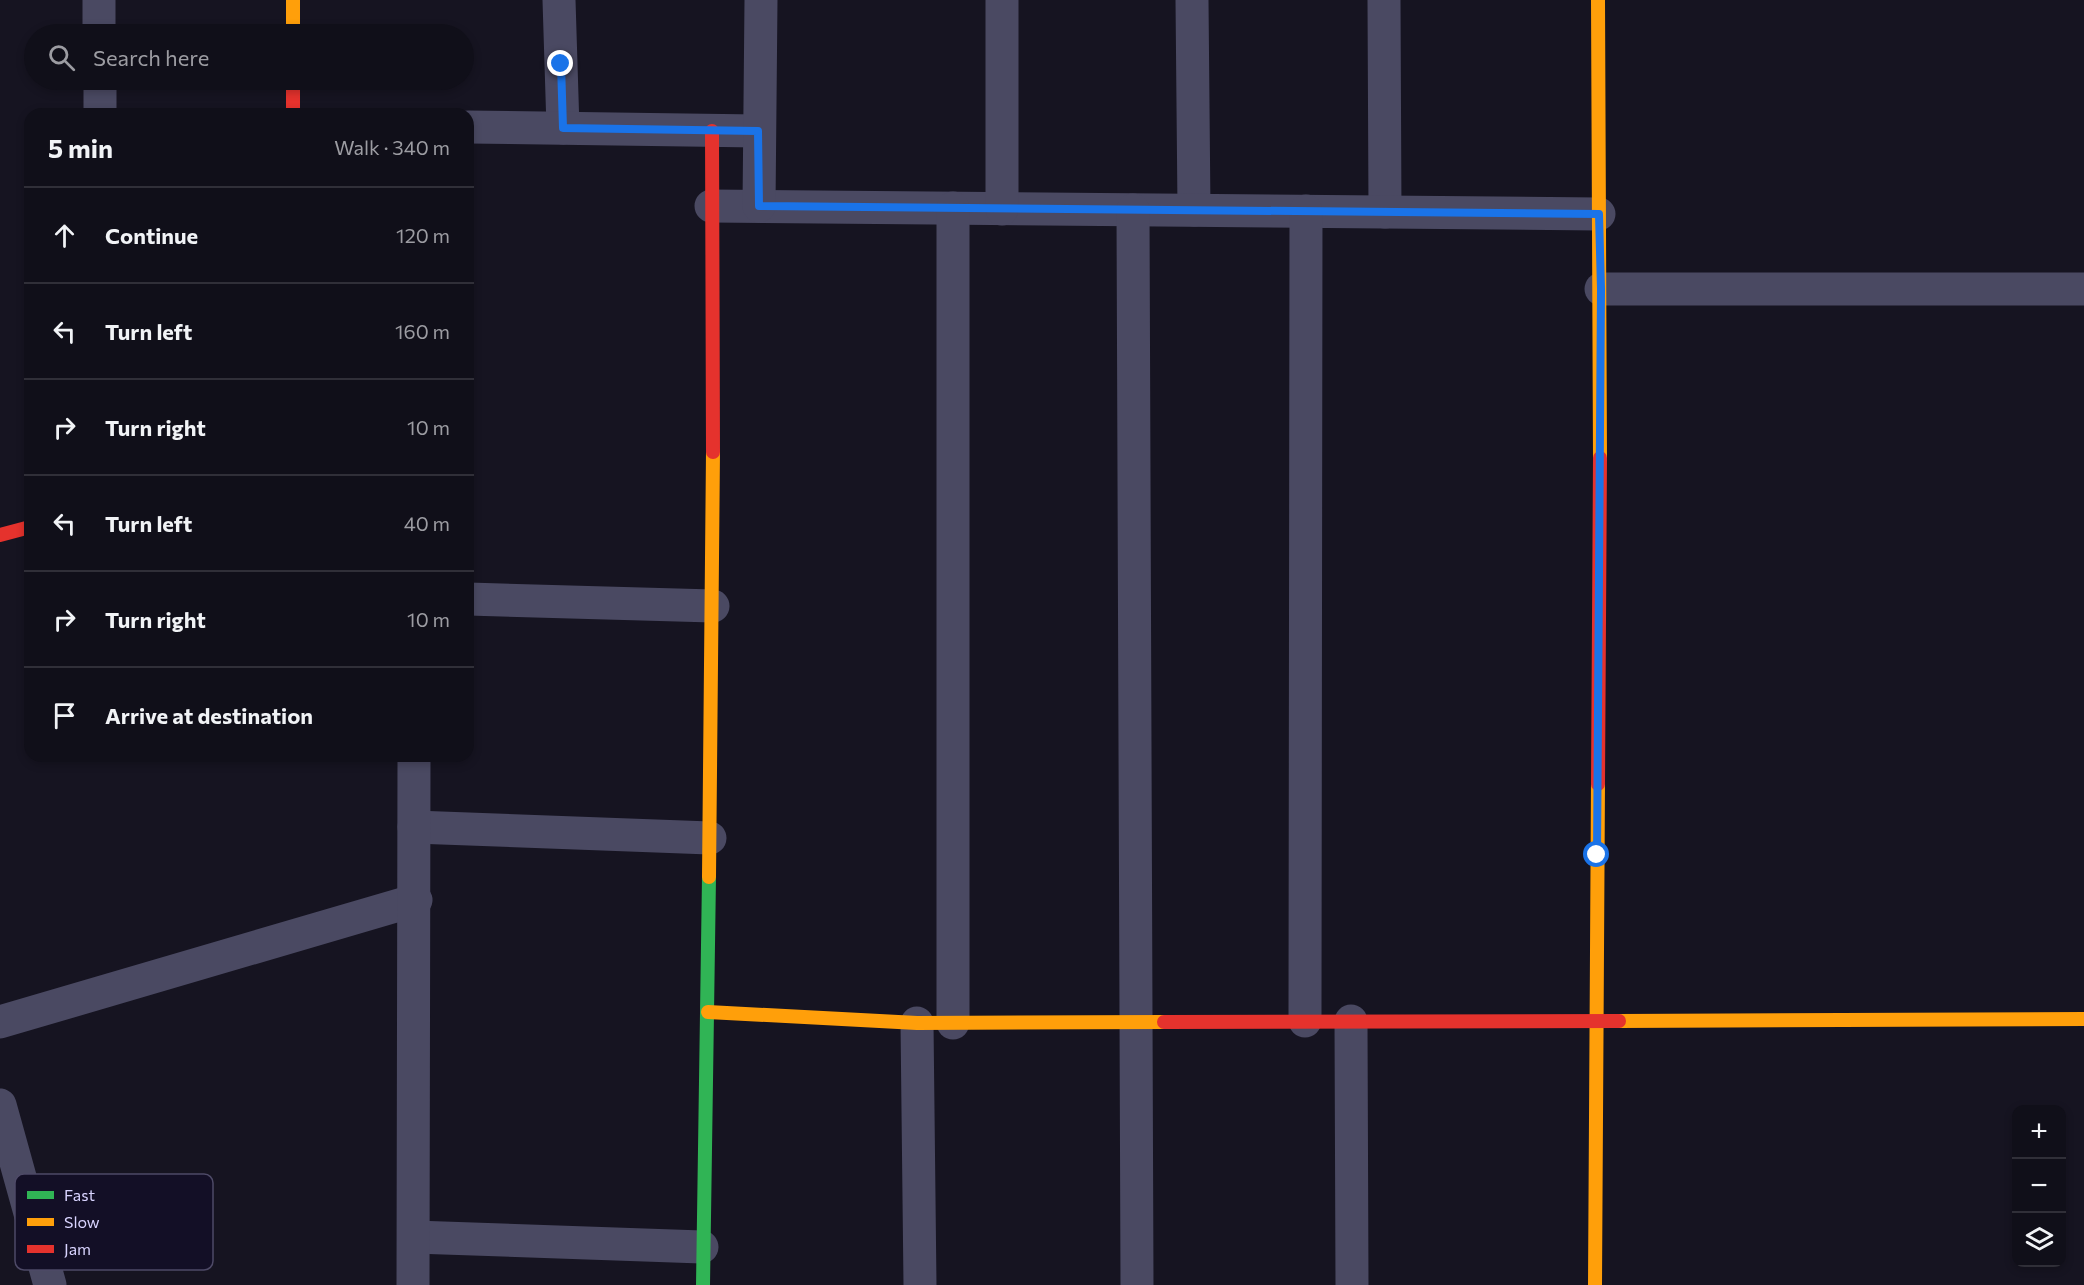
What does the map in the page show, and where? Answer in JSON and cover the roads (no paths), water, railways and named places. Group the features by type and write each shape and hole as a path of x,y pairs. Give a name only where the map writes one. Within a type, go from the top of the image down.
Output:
{"street":[{"path":"99,0 99,24"},
{"path":"293,0 293,24"},
{"path":"559,0 563,128"},
{"path":"759,206 761,0"},
{"path":"1002,0 1002,209"},
{"path":"1192,0 1194,210"},
{"path":"1384,0 1385,212"},
{"path":"1595,1285 1601,289 1598,0"},
{"path":"100,90 100,108"},
{"path":"293,90 293,108"},
{"path":"474,127 758,131"},
{"path":"703,1285 713,606 711,131"},
{"path":"711,206 1599,214"},
{"path":"953,208 953,1023"},
{"path":"1133,210 1137,1285"},
{"path":"1305,211 1305,1021"},
{"path":"1601,289 2084,289"},
{"path":"0,535 24,529"},
{"path":"474,598 713,606"},
{"path":"413,1285 416,900 414,762"},
{"path":"414,827 710,838"},
{"path":"0,1022 416,900"},
{"path":"708,1012 917,1023 2084,1019"},
{"path":"1351,1021 1352,1285"},
{"path":"917,1023 920,1285"},
{"path":"0,1104 19,1174"},
{"path":"414,1237 702,1247"},
{"path":"46,1270 50,1285"}]}
